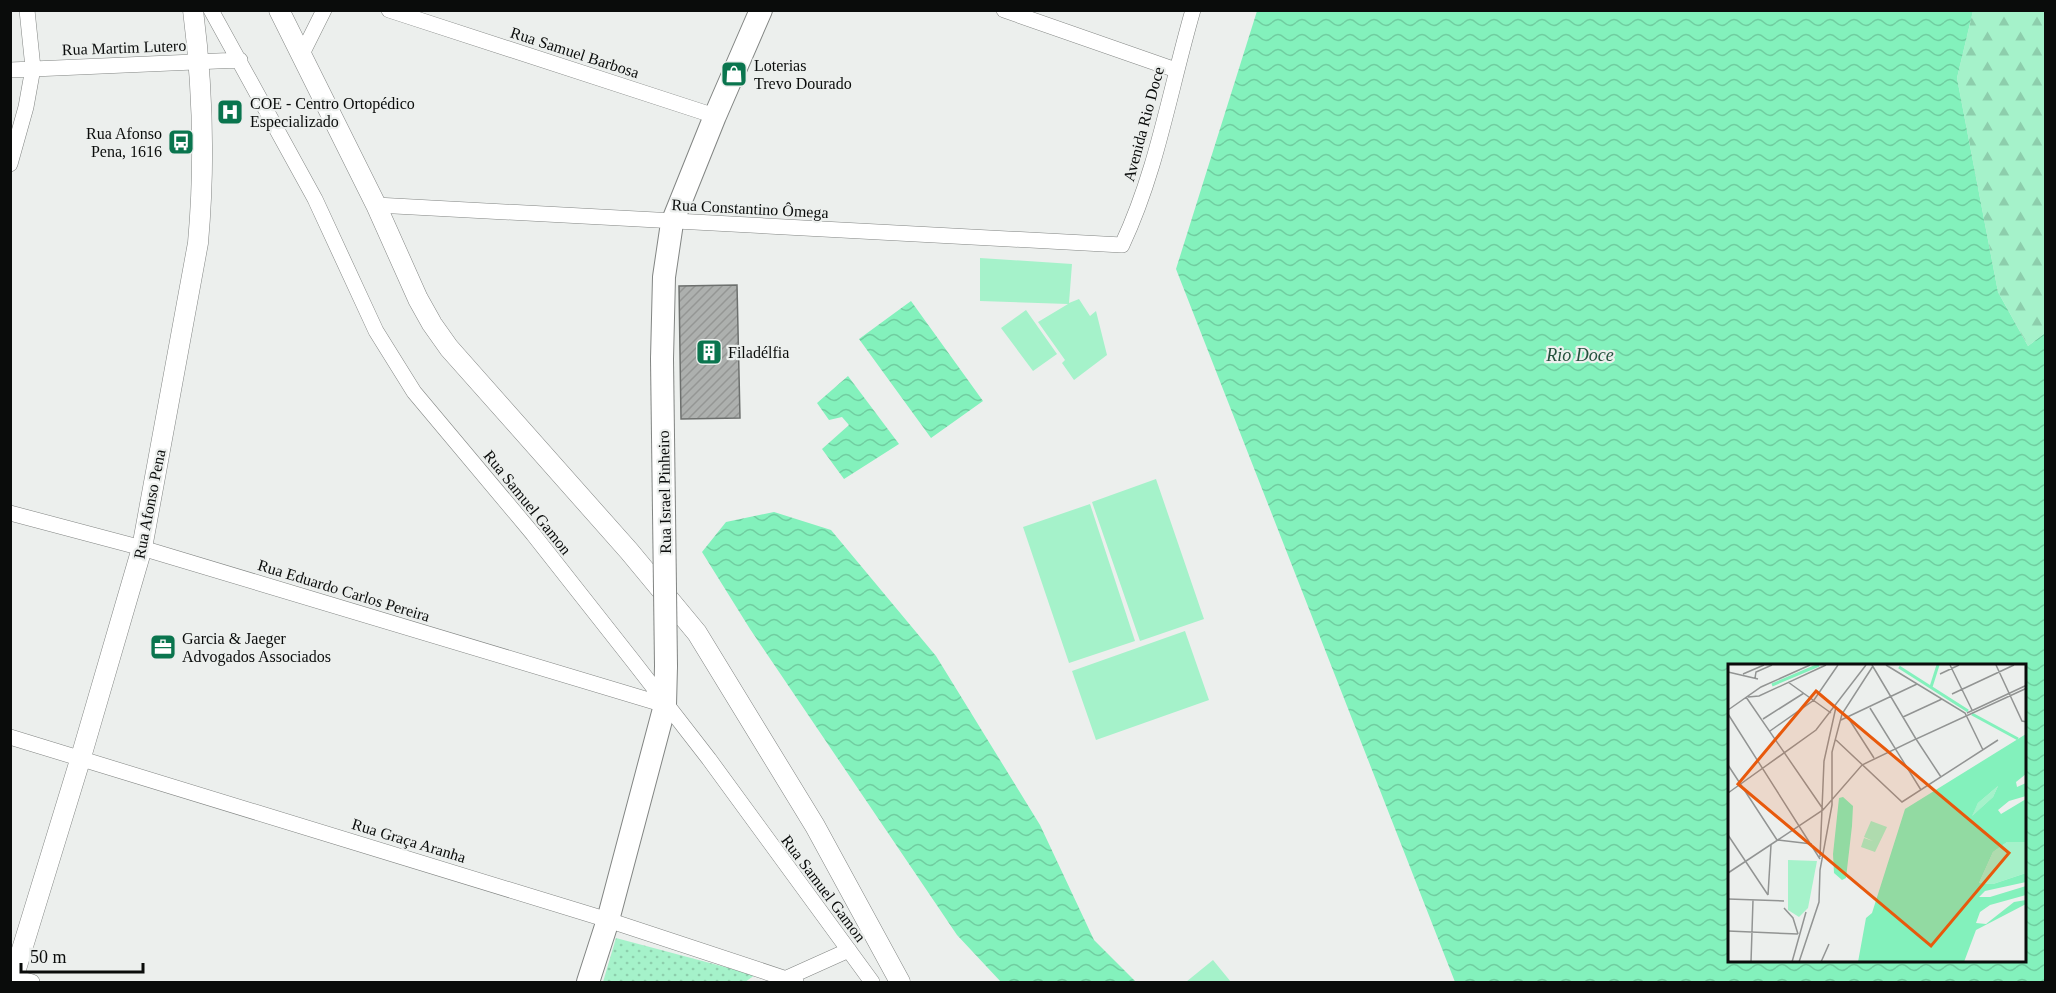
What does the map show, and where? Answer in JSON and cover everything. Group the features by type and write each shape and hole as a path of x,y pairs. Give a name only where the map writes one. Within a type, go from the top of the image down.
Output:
{"main road":[{"name":"Rua Israel Pinheiro","path":"588,982 608,920 665,705 662,358 664,276 672,223 761,10"}],"street":[{"path":"10,164 26,107 33,68 27,10"},
{"name":"Rua Afonso Pena","path":"17,979 142,548 198,243 203,145 200,62 193,10"},
{"name":"Rua Samuel Gamon","path":"211,10 315,199 376,331 414,392 534,534 709,759 872,982"},
{"path":"279,10 432,324 449,348 629,551 697,633 815,826 900,982"},
{"path":"302,56 324,10"},
{"name":"Rua Samuel Barbosa","path":"389,10 715,116"},
{"path":"1004,10 1176,70"},
{"name":"Avenida Rio Doce","path":"1122,245 1138,211 1148,181 1193,10"},
{"name":"Rua Martim Lutero","path":"10,70 240,60"},
{"name":"Rua Constantino Ômega","path":"376,205 672,223 942,234 1122,245"},
{"name":"Rua Eduardo Carlos Pereira","path":"10,513 142,548 665,705"},
{"name":"Rua Graça Aranha","path":"10,737 608,920 787,981"},
{"path":"787,981 849,950"}],"green space":[{"path":"1973,11 2045,11 2045,333 2028,346 1998,292 1957,78"},
{"path":"980,258 1072,264 1069,303 1079,299 1090,316 1096,311 1107,355 1074,380 1062,363 1065,360 1038,322 1068,304 980,301"},
{"path":"1026,310 1057,354 1033,371 1001,328"},
{"path":"1156,479 1204,619 1140,641 1092,502"},
{"path":"1090,504 1135,641 1069,663 1023,527"},
{"path":"1185,631 1209,700 1096,740 1072,671"},
{"path":"616,938 755,975 745,982 603,982"},
{"path":"1213,960 1231,982 1186,982"}],"water":[{"name":"Rio Doce","path":"1257,11 1973,11 1957,78 1998,292 2028,346 2045,333 2045,982 1455,982 1176,269"},
{"path":"911,301 983,401 931,438 859,339"},
{"path":"848,376 899,444 844,479 822,449 849,425 842,417 829,420 817,403"},
{"path":"774,512 831,530 936,656 1040,825 1094,940 1136,982 1001,982 957,935 750,629 702,552 726,522"}],"building":[{"name":"Filadélfia","path":"737,285 740,418 681,419 679,286"}],"place":[{"name":"Loterias Trevo Dourado","path":"734,74"},
{"name":"COE - Centro Ortopédico Especializado","path":"230,112"},
{"name":"Rua Afonso Pena, 1616","path":"181,142"},
{"name":"Filadélfia","path":"709,352"},
{"name":"Garcia & Jaeger Advogados Associados","path":"163,647"}]}
